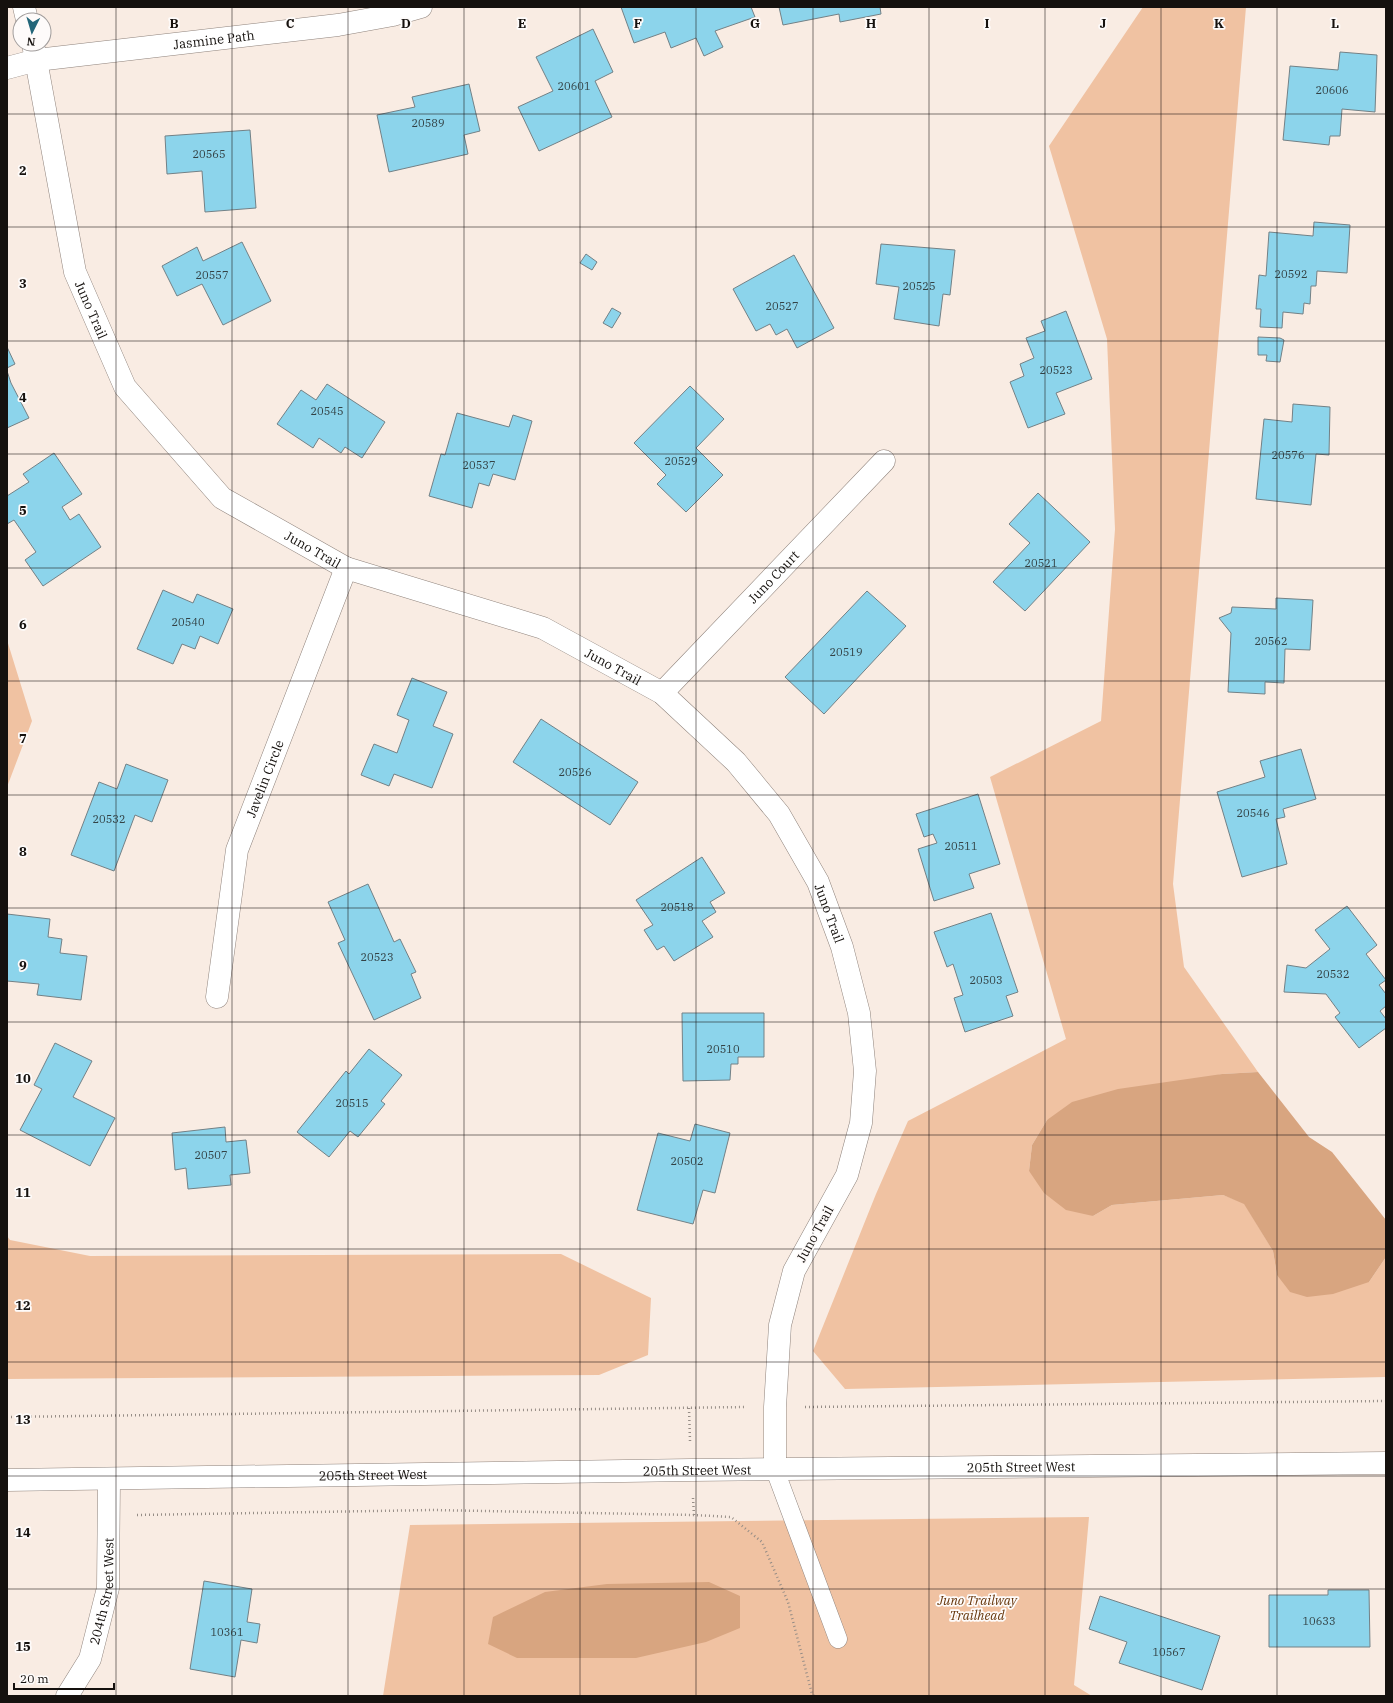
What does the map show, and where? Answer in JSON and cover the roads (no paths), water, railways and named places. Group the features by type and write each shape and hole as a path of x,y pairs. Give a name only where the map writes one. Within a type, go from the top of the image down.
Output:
{"street":[{"name":"Jasmine Path","path":"52,50 338,25 393,15 420,7"},
{"name":"Jasmine Path","path":"7,68 35,52"},
{"name":"Juno Trail","path":"35,52 75,272 125,387 222,498 346,568 543,628 662,693 736,762 779,814 818,882 842,947 859,1012 865,1070 861,1123 847,1176 794,1271 780,1325 775,1407 775,1470"},
{"name":"Juno Court","path":"662,693 884,461"},
{"name":"Javelin Circle","path":"217,997 237,850 346,568"},
{"name":"205th Street West","path":"7,1480 109,1480 691,1470 1386,1463"},
{"name":"204th Street West","path":"67,1696 90,1659 108,1588 109,1480"}],"lane":[{"path":"775,1470 838,1639"}],"park label":[{"name":"Juno Trailway Trailhead","path":"977,1608"}]}
